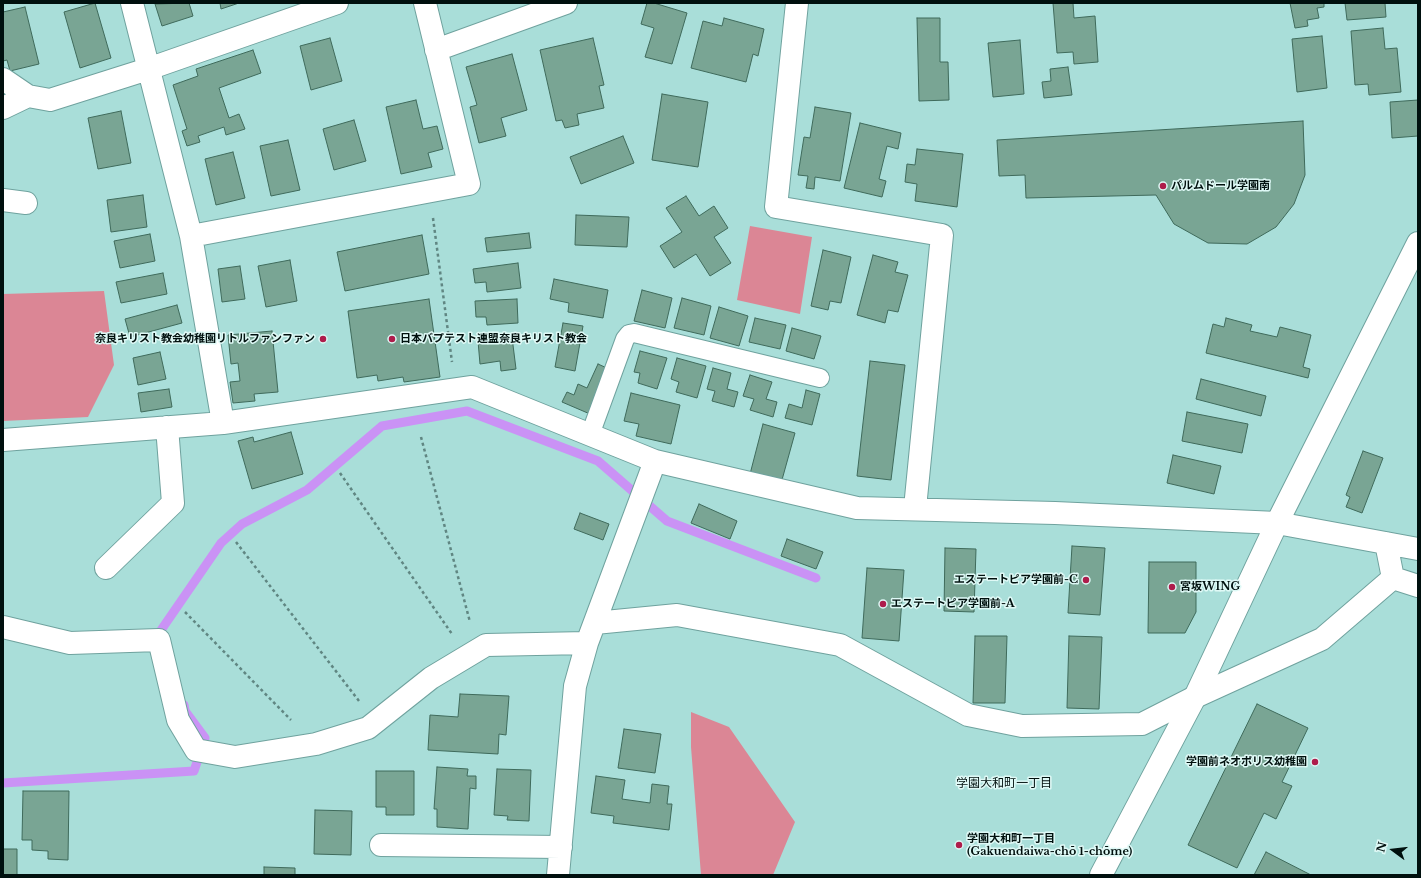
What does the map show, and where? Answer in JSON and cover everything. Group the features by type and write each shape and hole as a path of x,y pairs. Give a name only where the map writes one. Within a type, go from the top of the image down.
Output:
{"street":[{"path":"132,3 191,236 223,423"},
{"path":"3,79 28,96 50,100 148,69 337,3"},
{"path":"191,236 468,184 425,3"},
{"path":"436,50 566,3"},
{"path":"797,3 776,207 942,235 915,508"},
{"path":"3,108 28,96"},
{"path":"3,200 26,203"},
{"path":"1101,875 1195,697 1277,523 1418,243"},
{"path":"3,440 223,423 472,387 655,461 856,508 1054,512 1277,523 1418,548"},
{"path":"106,568 173,503 167,427"},
{"path":"558,875 575,686 587,643 655,461"},
{"path":"1386,543 1393,578"},
{"path":"595,623 677,615 840,645 968,715 1022,726 1142,724 1195,697 1322,639 1393,578"},
{"path":"1393,578 1418,586"},
{"path":"3,627 70,643 159,640 178,720 196,750 235,757 316,744 368,728 431,678 486,645 587,643"},
{"path":"381,845 561,847"}],"lane":[{"path":"590,435 625,339 629,334 634,333 820,378"}],"path":[{"path":"430,192 456,389"},
{"path":"421,437 472,653"},
{"path":"340,473 472,653"},
{"path":"236,542 375,722"},
{"path":"185,612 316,744"}],"shaded area":[{"path":"750,226 812,237 800,314 737,300"},
{"path":"104,291 114,365 88,417 3,421 3,294"},
{"path":"691,712 729,727 795,822 773,875 701,875 691,747"}],"building":[{"path":"95,3 111,58 80,68 64,12"},
{"path":"189,3 193,16 162,26 155,4"},
{"path":"220,3 239,3 221,9"},
{"path":"647,3 654,3 687,13 672,64 645,57 654,28 641,24"},
{"path":"1053,3 1073,3 1074,18 1095,16 1098,62 1074,64 1073,52 1057,53"},
{"path":"1290,3 1324,3 1324,7 1317,8 1319,18 1307,20 1308,26 1295,28"},
{"path":"1345,3 1385,3 1386,17 1347,20"},
{"path":"25,7 39,64 10,71 7,60 3,61 3,12"},
{"path":"724,18 764,29 758,56 753,54 746,82 691,68 703,21 722,26"},
{"path":"917,18 940,18 940,62 948,62 949,100 919,101"},
{"path":"1383,28 1385,49 1397,48 1401,92 1369,95 1368,84 1355,85 1351,31"},
{"path":"1322,36 1327,88 1297,92 1292,39"},
{"path":"330,38 342,81 311,90 300,46"},
{"path":"593,38 604,85 599,86 604,108 577,114 579,125 565,128 562,120 556,121 540,50"},
{"path":"1020,40 1024,94 993,97 988,43"},
{"path":"253,50 261,73 219,88 229,118 239,114 245,129 226,135 224,127 198,136 200,142 187,146 182,131 187,129 173,85 198,76 196,69"},
{"path":"512,54 527,110 501,118 506,136 479,143 470,107 477,105 466,67"},
{"path":"1068,67 1072,95 1044,98 1042,82 1051,81 1050,69"},
{"path":"662,94 708,102 698,167 652,160"},
{"path":"416,100 423,129 437,126 443,149 428,153 432,167 401,174 386,107"},
{"path":"1418,100 1418,136 1392,138 1390,102"},
{"path":"815,107 851,113 840,181 815,177 814,189 806,188 808,176 798,175 804,137 810,138"},
{"path":"121,111 131,163 98,169 88,118"},
{"path":"354,120 366,161 334,170 323,129"},
{"name":"パルムドール学園南","path":"1303,121 1305,175 1294,204 1276,227 1247,244 1208,243 1174,224 1156,195 1026,198 1025,175 999,176 997,140"},
{"path":"860,123 901,133 898,149 887,146 879,179 886,181 882,197 844,188"},
{"path":"623,136 634,163 581,184 570,157"},
{"path":"288,140 300,190 271,196 260,146"},
{"path":"917,149 963,154 957,207 915,201 917,184 905,182 907,164 915,165"},
{"path":"233,152 245,198 216,205 205,159"},
{"path":"143,195 147,227 111,232 107,200"},
{"path":"686,196 699,216 714,206 728,228 714,237 731,263 710,276 696,254 674,268 660,246 682,232 666,208"},
{"path":"576,215 629,217 627,247 575,245"},
{"path":"529,233 531,248 487,252 485,238"},
{"path":"150,234 155,261 120,268 114,241"},
{"path":"422,235 429,274 345,291 337,252"},
{"path":"823,250 851,257 841,303 830,301 828,310 811,306"},
{"path":"873,255 898,262 895,272 908,275 898,312 888,310 885,323 857,315"},
{"path":"290,260 297,301 266,307 258,266"},
{"path":"518,263 521,288 487,292 486,282 475,283 473,269"},
{"path":"240,266 245,299 222,302 218,269"},
{"path":"163,273 167,294 121,303 116,282"},
{"path":"554,279 608,290 603,318 568,312 569,303 550,299"},
{"path":"642,290 672,298 665,328 634,321"},
{"path":"682,298 711,306 704,335 674,328"},
{"path":"429,299 440,377 404,382 403,377 378,381 377,375 357,378 348,311"},
{"path":"517,299 518,323 487,325 486,317 476,317 475,301"},
{"path":"177,305 182,323 130,337 125,319"},
{"path":"719,307 748,316 739,346 710,338"},
{"path":"755,318 786,325 780,349 749,342"},
{"path":"1226,318 1252,325 1250,331 1277,337 1280,327 1311,335 1303,367 1310,369 1308,378 1206,353 1213,324 1224,327"},
{"path":"563,323 583,326 575,371 555,367"},
{"path":"792,328 821,336 814,359 786,351"},
{"path":"272,331 278,392 254,394 255,401 233,403 230,382 240,381 238,363 231,364 228,335"},
{"path":"512,337 516,369 501,371 500,361 480,364 478,341"},
{"path":"640,351 667,358 657,389 638,383 640,373 634,372"},
{"path":"160,352 166,379 138,385 133,358"},
{"path":"677,358 706,366 697,398 676,392 679,382 671,379"},
{"path":"870,361 905,365 891,480 857,476"},
{"path":"598,364 609,369 590,414 562,402 567,392 574,395 578,384 587,388"},
{"path":"713,368 731,373 727,389 738,392 734,407 712,401 715,391 707,389"},
{"path":"750,375 772,382 766,399 777,402 773,417 750,410 754,399 743,396"},
{"path":"1201,379 1266,396 1261,416 1196,399"},
{"path":"169,389 172,407 141,412 138,393"},
{"path":"806,390 820,394 812,425 785,418 789,404 802,408"},
{"path":"631,393 680,405 671,444 636,436 639,424 624,421"},
{"path":"1187,412 1248,424 1242,453 1182,441"},
{"path":"763,424 795,433 780,487 749,478"},
{"path":"291,432 303,474 252,489 238,441 253,437 254,442"},
{"path":"1363,451 1383,458 1362,513 1346,507 1350,497 1346,495"},
{"path":"1173,455 1221,466 1214,494 1167,483"},
{"path":"699,504 737,521 730,539 691,523"},
{"path":"580,513 609,524 603,540 574,529"},
{"path":"787,539 823,552 816,569 781,556"},
{"name":"エステートピア学園前-C","path":"1072,546 1105,548 1100,615 1068,613"},
{"path":"945,548 976,549 974,612 944,611"},
{"name":"宮坂WING","path":"1149,562 1196,562 1196,612 1185,633 1148,633"},
{"name":"エステートピア学園前-A","path":"867,568 904,570 899,641 862,638"},
{"path":"975,636 1007,636 1005,703 973,703"},
{"path":"1069,636 1102,637 1099,709 1067,708"},
{"path":"460,694 509,696 506,735 499,734 498,754 428,750 430,715 458,717"},
{"path":"1257,704 1308,728 1282,782 1292,786 1276,819 1264,813 1237,868 1188,845"},
{"path":"624,729 661,734 655,773 618,768"},
{"path":"437,767 468,769 467,776 476,776 476,789 470,788 468,829 437,827 437,809 434,809"},
{"path":"497,769 531,770 529,821 507,820 508,816 494,815"},
{"path":"376,771 414,771 414,815 386,815 386,807 376,807"},
{"path":"596,776 625,780 622,799 650,803 652,784 669,786 667,804 672,804 669,830 613,823 614,816 591,813"},
{"path":"23,791 69,791 68,860 48,859 48,851 32,850 32,840 22,840"},
{"path":"315,810 352,811 351,855 314,854"},
{"path":"3,849 17,849 17,875 3,875"},
{"path":"1266,852 1311,875 1254,875"},
{"path":"264,867 295,868 295,875 264,875"}],"waterway":[{"path":"153,636 157,636 221,543 242,524 307,490 382,426 467,411 598,461 667,521 816,578"},
{"path":"3,783 194,771 205,738 185,711 184,705"}],"place":[{"name":"パルムドール学園南","path":"1163,186"},
{"name":"奈良キリスト教会幼稚園リトルファンファン","path":"323,339"},
{"name":"日本バプテスト連盟奈良キリスト教会","path":"392,339"},
{"name":"エステートピア学園前-C","path":"1086,580"},
{"name":"宮坂WING","path":"1172,587"},
{"name":"エステートピア学園前-A","path":"883,604"},
{"name":"学園前ネオポリス幼稚園","path":"1315,762"},
{"name":"学園大和町一丁目 (Gakuendaiwa-chō 1-chōme)","path":"959,845"}],"district":[{"name":"学園大和町一丁目","path":"1004,784"}]}
